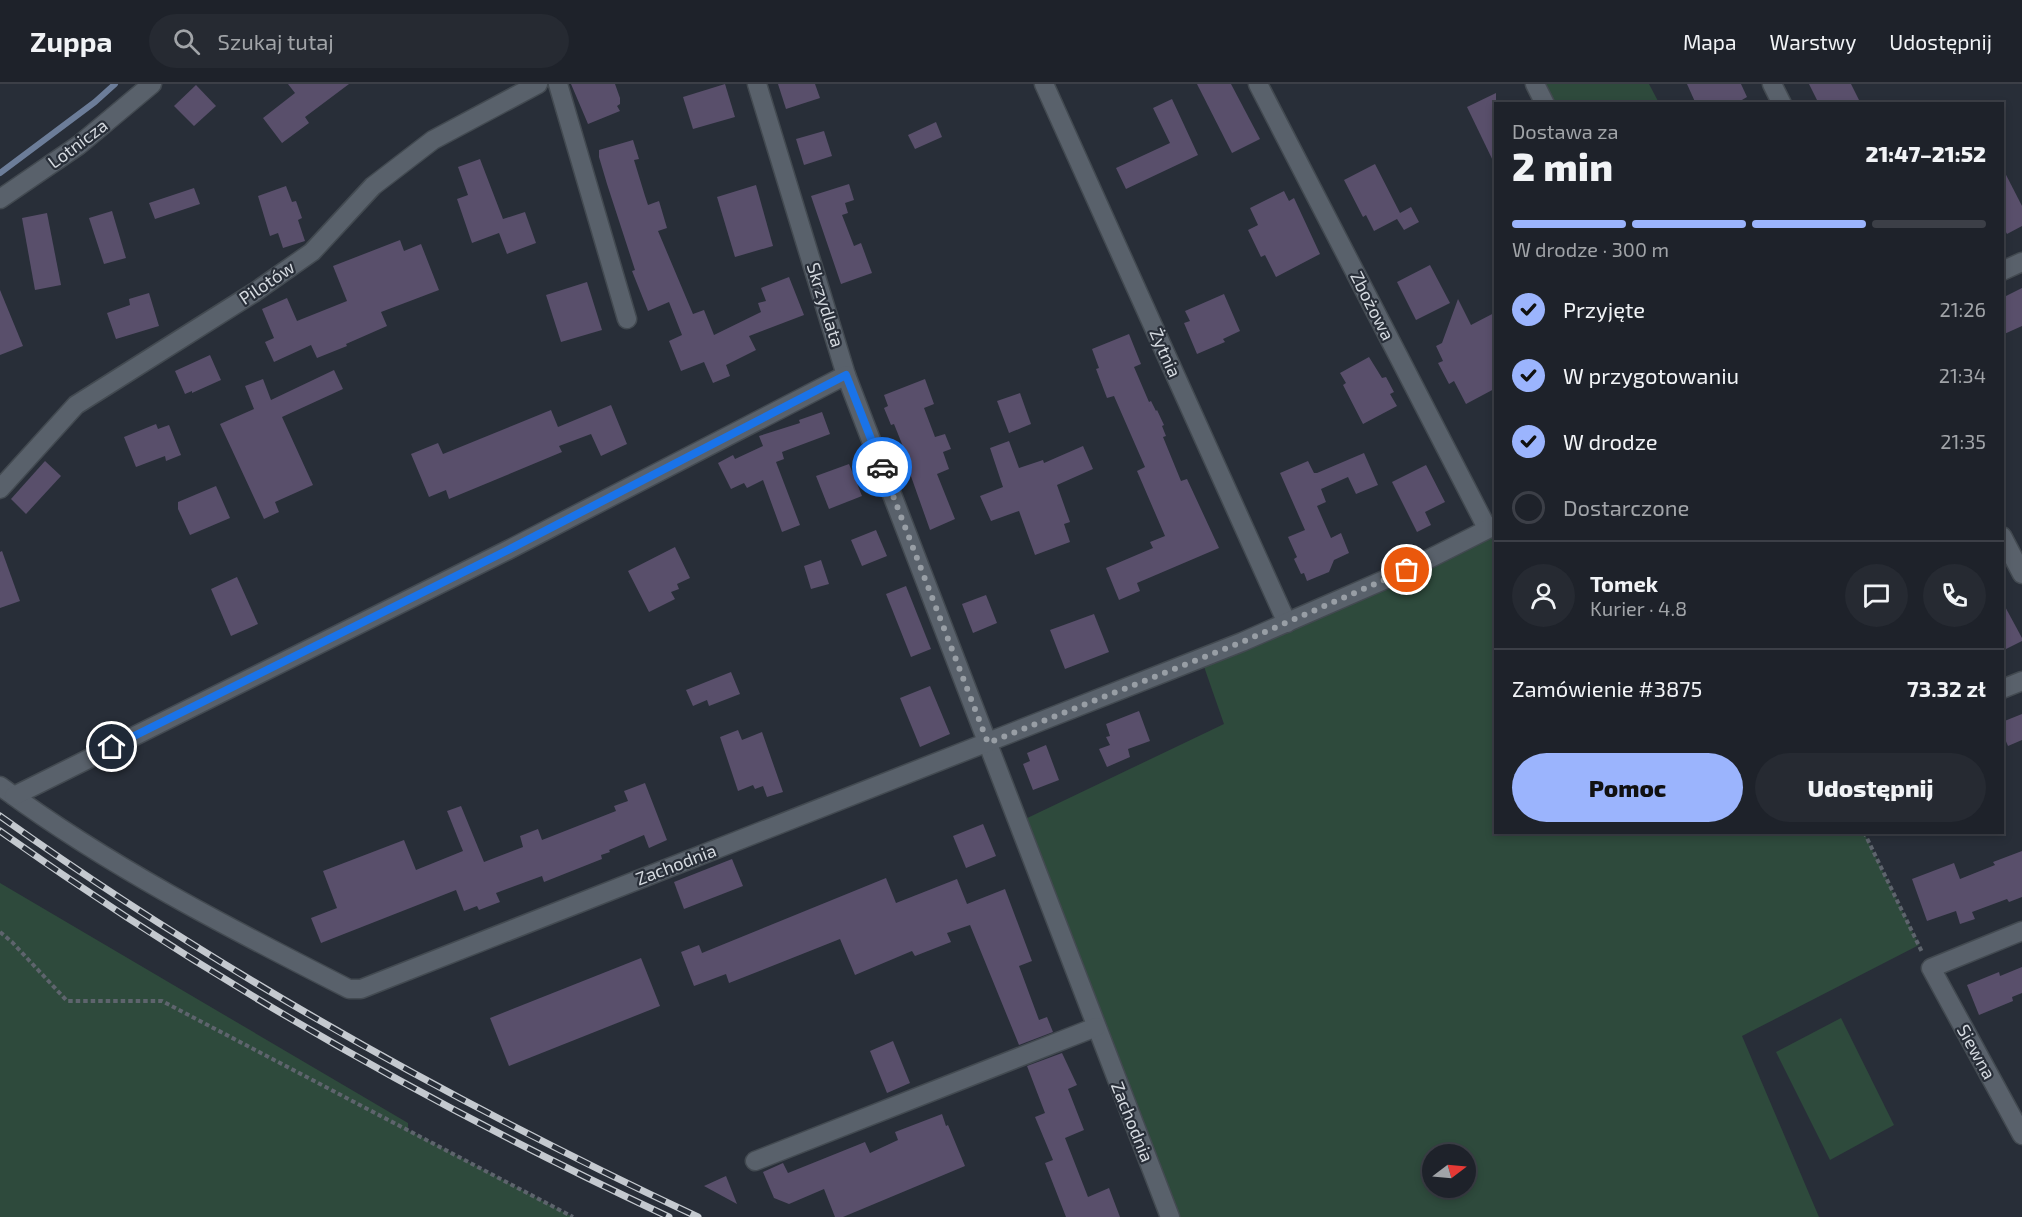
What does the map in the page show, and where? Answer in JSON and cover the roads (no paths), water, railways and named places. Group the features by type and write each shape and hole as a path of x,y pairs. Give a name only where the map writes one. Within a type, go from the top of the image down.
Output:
{"street":[{"name":"Lotnicza","path":"0,199 79,145 152,84"},
{"name":"Pilotów","path":"0,489 76,405 255,292 312,252 373,186 433,140 538,84"},
{"path":"558,84 627,319"},
{"name":"Skrzydlata","path":"757,84 846,375"},
{"name":"Żytnia","path":"1044,84 1287,623"},
{"name":"Zbożowa","path":"1258,84 1491,526"},
{"path":"1535,84 1544,102"},
{"path":"1772,84 1781,102"},
{"path":"2004,270 2022,262"},
{"path":"7,791 508,550 846,375"},
{"name":"Zachodnia","path":"846,375 1170,1217"},
{"path":"988,743 1287,623 1407,570 1491,526"},
{"path":"2004,540 2022,574"},
{"path":"2004,687 2022,681"},
{"name":"Zachodnia","path":"7,791 92,847 212,919 355,990 988,743"},
{"name":"Siewna","path":"2022,931 1931,968 2022,1135"},
{"path":"755,1161 1096,1027"}],"waterway":[{"path":"0,173 95,102 115,84"}],"railway":[{"path":"0,816 167,928 340,1032 517,1128 698,1217"},
{"path":"0,831 160,939 326,1039 496,1132 669,1217"}]}
